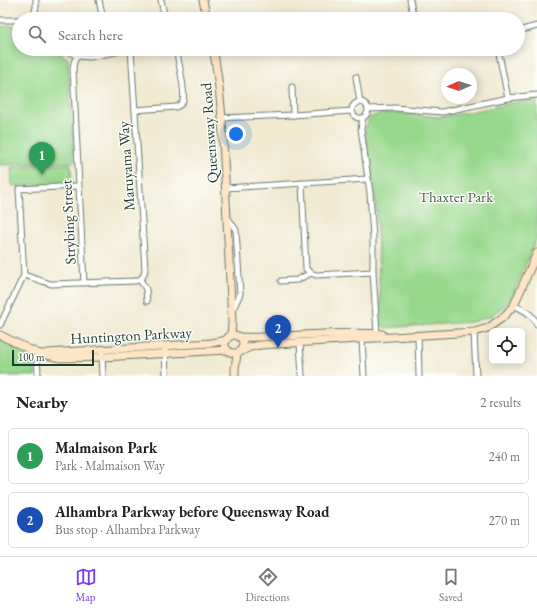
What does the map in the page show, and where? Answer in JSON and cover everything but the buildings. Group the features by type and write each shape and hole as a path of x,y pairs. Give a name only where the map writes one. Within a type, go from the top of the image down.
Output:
{"street":[{"path":"35,12 36,0"},
{"path":"99,0 102,12"},
{"path":"161,0 164,12"},
{"path":"204,0 206,12"},
{"path":"410,0 413,12"},
{"path":"0,20 12,20"},
{"path":"525,29 537,26"},
{"path":"77,56 93,56"},
{"name":"Strybing Street","path":"77,56 73,68 84,283"},
{"name":"Maruyama Way","path":"131,56 145,268 144,275 140,280"},
{"path":"135,110 176,107 181,105 184,100 184,91 177,56"},
{"name":"Queensway Road","path":"215,56 221,98 233,337"},
{"path":"499,56 508,98"},
{"path":"356,77 360,102"},
{"path":"292,87 293,115"},
{"path":"368,109 395,108 442,112 508,98 537,95"},
{"path":"360,102 366,105 368,109"},
{"path":"352,111 355,104 360,102"},
{"path":"368,109 367,114 363,118 361,129 370,193 377,334"},
{"path":"222,118 352,111"},
{"path":"352,111 356,117 363,118"},
{"path":"225,188 368,178"},
{"path":"302,183 306,269 316,275 373,272"},
{"path":"0,325 24,275 19,189 78,186"},
{"path":"228,351 233,353 260,345 384,338 394,335 474,332 488,328 507,314 514,305 537,253"},
{"path":"281,281 297,280 311,273"},
{"path":"24,275 50,284 140,280 146,289 147,301"},
{"path":"514,305 533,316 537,325"},
{"path":"474,332 476,376"},
{"name":"Huntington Parkway","path":"165,350 211,343 233,337 343,333 394,335"},
{"path":"0,335 37,354 38,376"},
{"path":"418,335 419,376"},
{"path":"233,337 241,338 243,344 242,350 238,352 235,372 225,345 233,337"},
{"path":"362,339 364,376"},
{"path":"300,343 302,376"},
{"path":"165,350 166,376"},
{"name":"Huntington Parkway","path":"37,354 165,350 228,351"},
{"path":"101,353 103,376"}],"green space":[{"path":"12,26 12,56 64,56 68,59 74,162 0,165 0,27"},
{"name":"Thaxter Park","path":"537,99 537,237 514,293 508,303 491,316 472,322 385,328 381,324 376,205 365,131 369,118 382,113 404,113 438,117"},
{"path":"71,164 72,183 12,186 11,167"},
{"path":"0,341 34,356 35,376 0,376"}],"place":[{"name":"Malmaison Park","path":"42,175"},
{"name":"Alhambra Parkway before Queensway Road","path":"278,348"}]}
